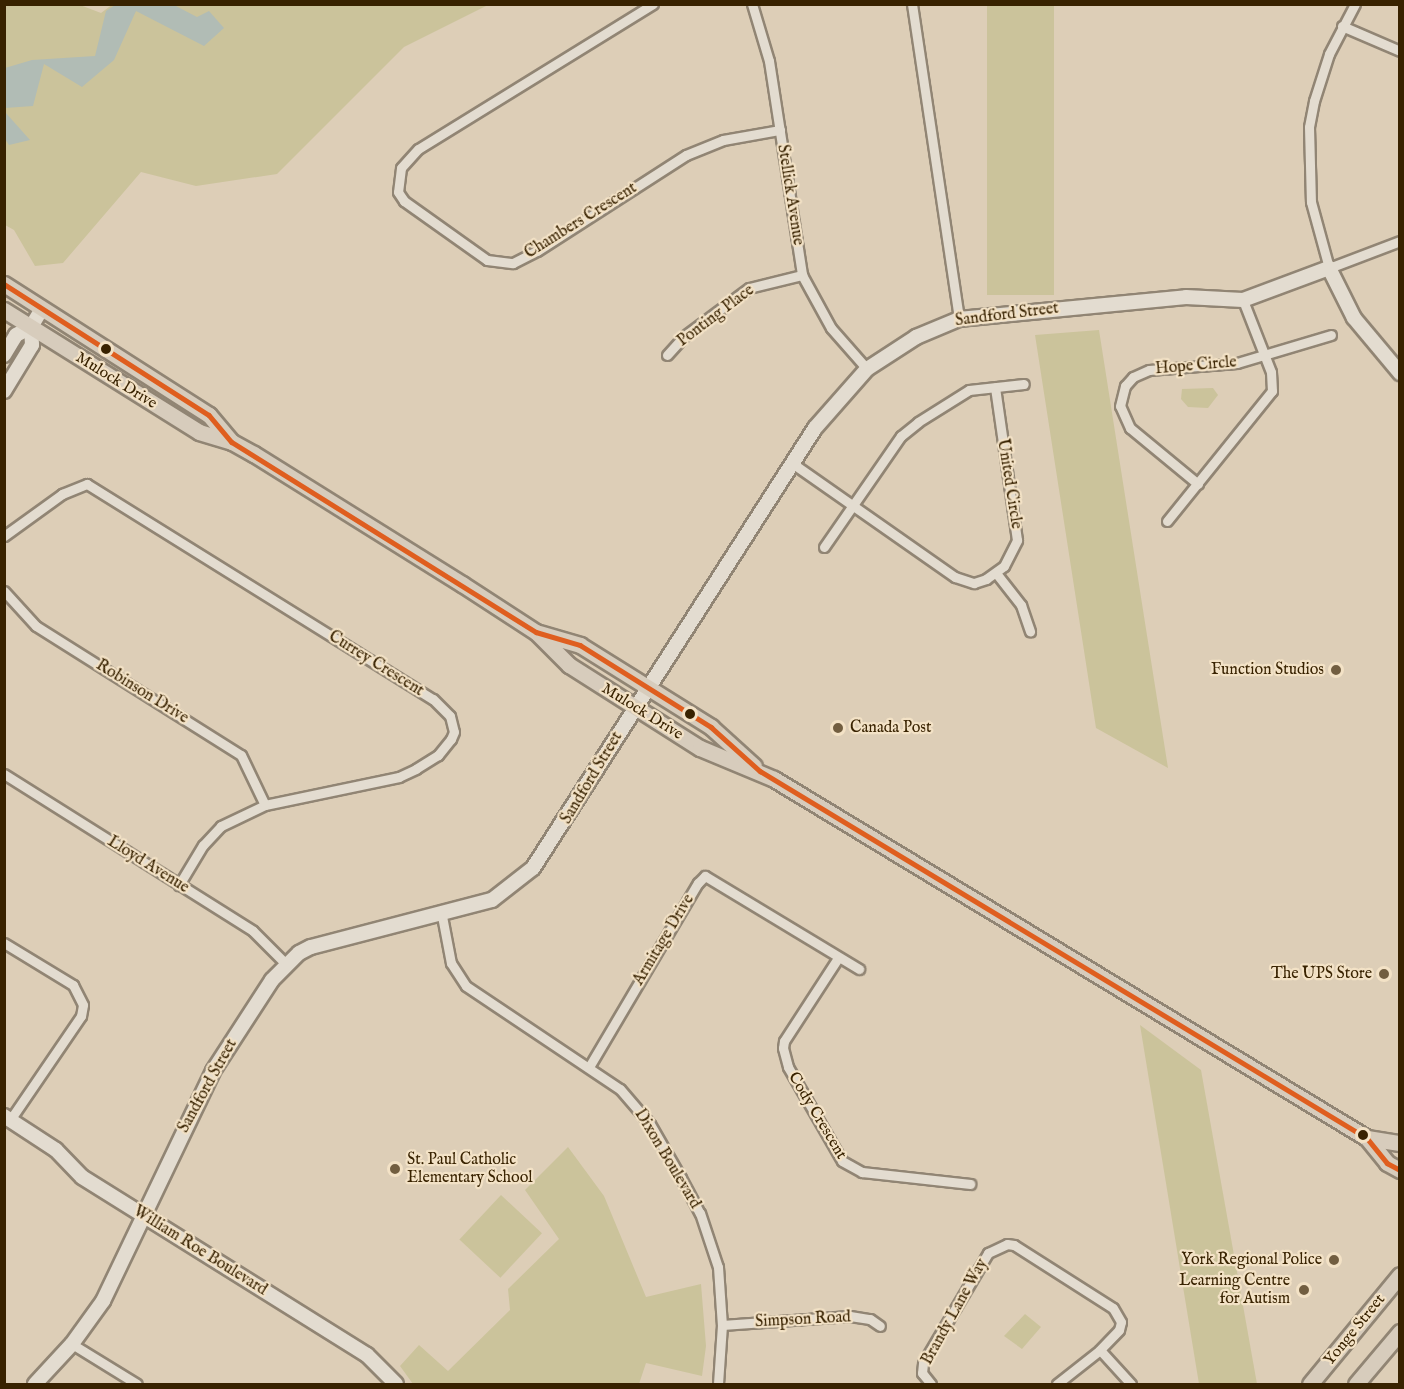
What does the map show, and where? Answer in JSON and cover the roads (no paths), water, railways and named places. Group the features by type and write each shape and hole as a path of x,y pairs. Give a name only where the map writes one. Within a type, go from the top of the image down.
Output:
{"main road":[{"name":"Mulock Drive","path":"4,284 209,415 232,442"},
{"name":"Mulock Drive","path":"4,310 199,432 232,442 536,632 569,665 700,748 760,771 1367,1138 1387,1163 1400,1170"},
{"name":"Mulock Drive","path":"536,632 580,645 711,727 760,771"},
{"name":"Mulock Drive","path":"1367,1138 1400,1143"},
{"name":"Yonge Street","path":"1310,1384 1400,1275"},
{"path":"1356,1384 1400,1332"}],"street":[{"name":"Chambers Crescent","path":"653,4 418,149 401,168 398,192 404,201 487,260 513,262 537,251 686,155 723,140 780,130"},
{"name":"Stellick Avenue","path":"752,4 762,29 802,275 831,328 867,369"},
{"path":"912,4 958,319"},
{"path":"1355,4 1342,26 1323,70 1310,127 1311,202 1329,268 1354,318 1400,373"},
{"path":"1342,26 1400,51"},
{"path":"1329,268 1400,241"},
{"name":"Sandford Street","path":"35,1384 72,1344 103,1301 213,1071 260,997 285,964 298,954 328,942 442,916 492,900 533,868 546,853 635,707 792,463 837,399 867,369 916,337 958,319 1174,298 1243,300 1329,268"},
{"name":"Ponting Place","path":"667,355 684,337 749,288 802,275"},
{"name":"Hope Circle","path":"1167,521 1272,391 1271,372 1263,357 1243,300"},
{"path":"4,355 16,335 31,327 42,309"},
{"path":"4,391 32,345 31,327"},
{"name":"Hope Circle","path":"1198,484 1130,428 1120,405 1125,386 1133,377 1149,370 1237,363 1331,335"},
{"path":"824,547 901,436 913,426 954,396 969,390 1024,384"},
{"name":"United Circle","path":"995,388 1017,535 1015,551 996,573"},
{"path":"792,463 850,507 955,577 974,583 996,573 1021,605 1030,631"},
{"name":"Currey Crescent","path":"4,536 72,487 87,484 433,699 450,716 454,732 451,739 438,755 416,769 399,777 265,805 221,826 203,845 179,885"},
{"name":"Robinson Drive","path":"4,591 36,627 241,756 265,805"},
{"name":"Lloyd Avenue","path":"4,774 254,931 285,964"},
{"name":"Armitage Drive","path":"588,1067 698,883 705,876 859,969"},
{"name":"Dixon Boulevard","path":"442,916 451,963 466,986 588,1067 635,1104 700,1213 718,1267 722,1325 718,1384"},
{"path":"4,943 73,985 83,1005 81,1016 7,1118"},
{"name":"Cody Crescent","path":"838,958 784,1041 783,1048 788,1067 842,1161 862,1172 970,1184"},
{"name":"William Roe Boulevard","path":"7,1118 56,1150 82,1177 367,1355 396,1384"},
{"name":"Brandy Lane Way","path":"931,1384 922,1373 923,1363 988,1253 1001,1245 1014,1245 1113,1308 1120,1322 1119,1330 1100,1350 1057,1384"},
{"name":"Simpson Road","path":"722,1325 850,1316 870,1319 880,1326"},
{"path":"72,1344 136,1384"},
{"path":"1100,1350 1131,1384"}],"place":[{"name":"Function Studios","path":"1336,670"},
{"name":"Canada Post","path":"838,728"},
{"name":"The UPS Store","path":"1384,974"},
{"name":"St. Paul Catholic Elementary School","path":"395,1169"},
{"name":"York Regional Police","path":"1334,1260"},
{"name":"Learning Centre for Autism","path":"1304,1290"}]}
